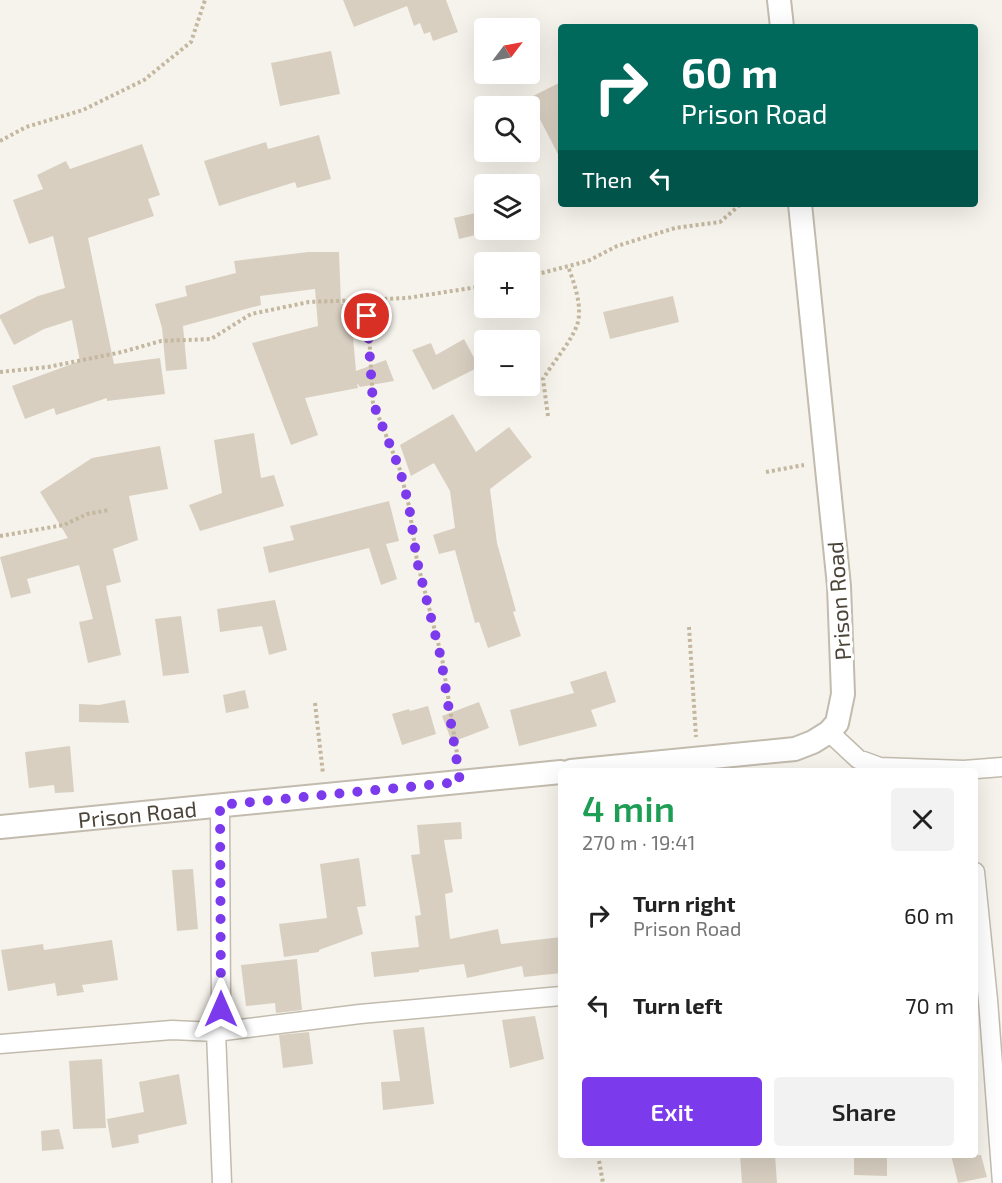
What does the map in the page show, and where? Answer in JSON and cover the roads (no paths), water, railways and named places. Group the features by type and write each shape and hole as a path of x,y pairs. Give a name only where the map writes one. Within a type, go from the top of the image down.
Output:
{"street":[{"path":"779,0 782,24"},
{"name":"Prison Road","path":"800,207 839,586 843,694 837,723 829,732"},
{"path":"602,768 795,749 829,732 858,759 880,767 901,768"},
{"path":"978,770 1002,768"},
{"name":"Prison Road","path":"0,827 558,772"},
{"path":"220,805 221,1009 216,1032 222,1183"},
{"path":"978,931 1002,1183"},
{"path":"0,1044 172,1030 216,1032 360,1014 558,996"}]}
